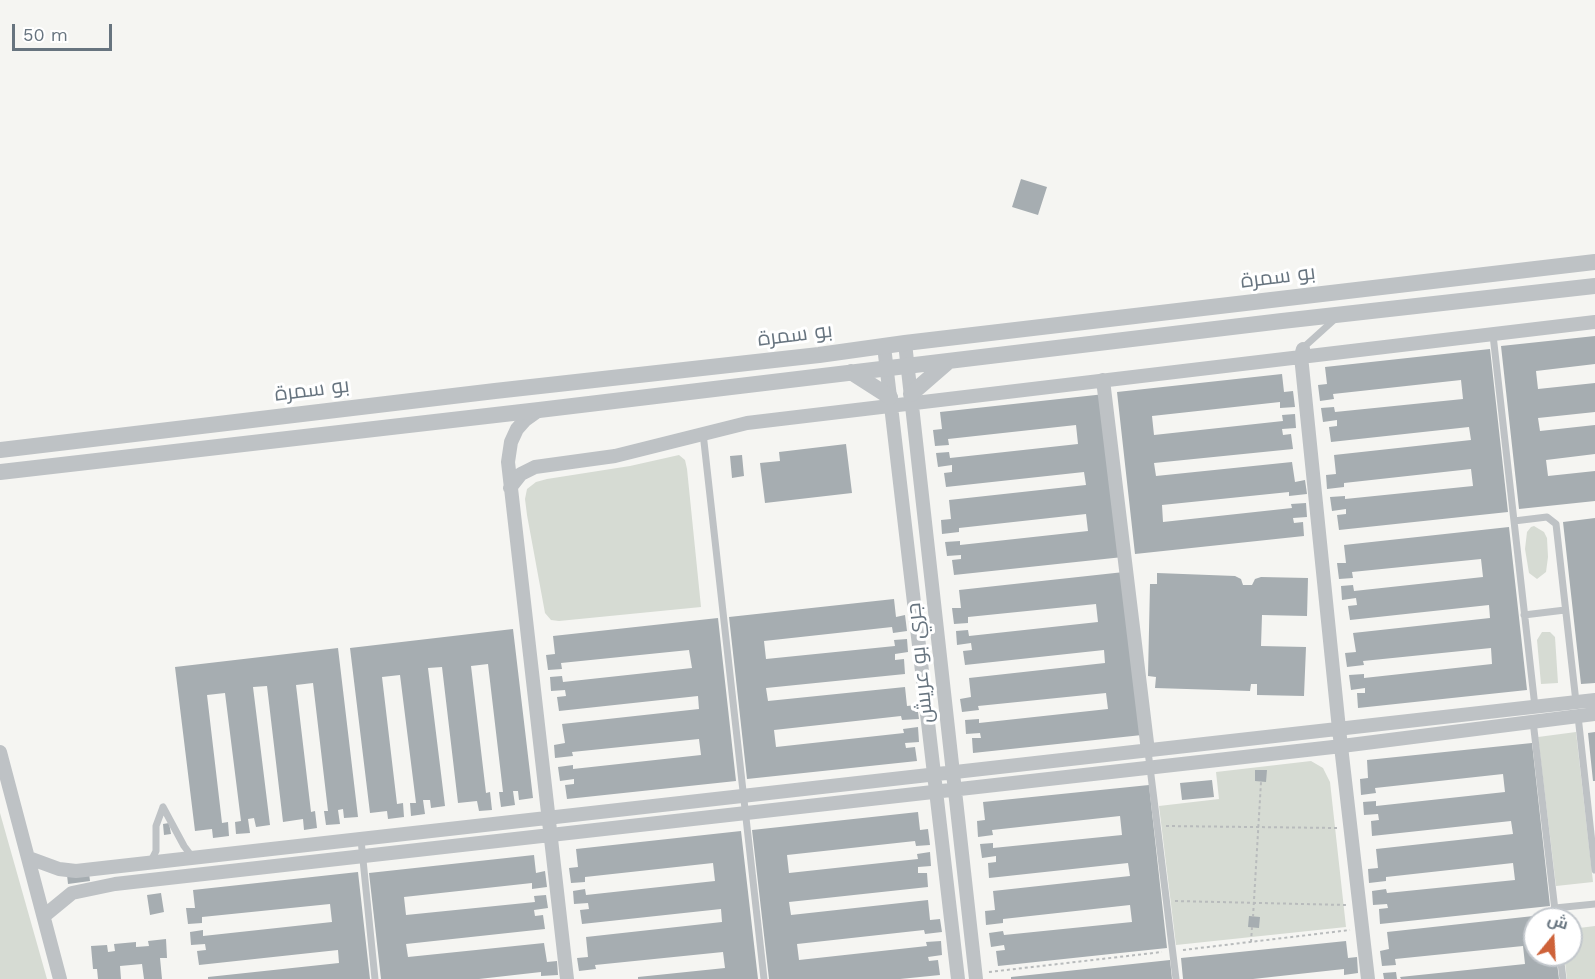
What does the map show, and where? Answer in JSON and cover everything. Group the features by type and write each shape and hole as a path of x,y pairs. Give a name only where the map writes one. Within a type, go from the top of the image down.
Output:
{"street":[{"name":"بو سمرة","path":"0,450 819,356 905,343 1595,262"},
{"name":"بو سمرة","path":"0,472 1595,286"},
{"path":"510,488 521,474 535,467 615,456 747,423 890,400 1103,380 1303,352 1493,335 1595,322"},
{"name":"جري بو عريش","path":"905,343 975,976"},
{"name":"جري بو عريش","path":"884,346 936,775 958,979"},
{"path":"1303,352 1339,729 1368,979"},
{"path":"911,398 949,361"},
{"path":"851,372 890,400"},
{"path":"1103,380 1148,751"},
{"path":"539,410 517,429 511,442 508,462 567,979"},
{"path":"29,858 59,869 76,871 1339,729 1534,714 1577,709 1595,700"},
{"path":"1577,709 1595,714"},
{"path":"44,916 72,893 115,884 1342,746 1534,714"},
{"path":"0,752 60,979"}],"lane":[{"path":"1303,352 1339,315"},
{"path":"1493,335 1555,907"},
{"path":"703,433 764,979"},
{"path":"1514,521 1548,517 1556,524 1595,870"},
{"path":"1524,615 1565,610"},
{"path":"1148,751 1176,979"},
{"path":"151,861 156,851 156,826 163,807 193,858"},
{"path":"361,840 375,979"},
{"path":"1565,907 1595,904"}],"path":[{"path":"1253,916 1261,782"},
{"path":"1157,826 1351,828"},
{"path":"1166,901 1360,906"},
{"path":"1251,942 1252,927"},
{"path":"975,976 1362,928"}],"shaded area":[{"path":"679,455 685,460 687,469 701,607 551,620 545,613 527,515 525,499 527,489 536,482 547,479 630,466"},
{"path":"1534,526 1544,532 1547,538 1546,572 1537,579 1529,573 1525,549 1527,532"},
{"path":"1542,632 1550,632 1555,637 1558,683 1541,684 1537,640"},
{"path":"1576,732 1593,882 1556,886 1538,737"},
{"path":"1311,761 1323,768 1330,782 1346,927 1176,945 1159,806 1219,799 1216,772"},
{"path":"0,813 47,979 0,979"},
{"path":"1595,926 1595,979 1567,979 1566,967 1583,967 1583,928"}],"building":[{"path":"1021,179 1047,187 1038,215 1012,207"},
{"path":"1595,336 1595,364 1536,371 1538,389 1595,383 1595,412 1538,418 1540,431 1595,425 1595,454 1546,460 1548,476 1595,471 1595,501 1519,509 1501,346"},
{"path":"1490,349 1508,512 1339,530 1337,515 1346,514 1346,509 1332,511 1330,497 1345,496 1345,499 1473,486 1471,469 1344,483 1344,487 1327,489 1326,475 1336,474 1334,455 1471,440 1469,427 1331,442 1329,427 1337,426 1337,420 1323,422 1321,408 1334,407 1335,412 1463,399 1461,380 1333,394 1334,399 1320,401 1318,385 1327,384 1325,367"},
{"path":"1282,374 1284,392 1293,391 1295,407 1280,408 1280,402 1152,416 1154,435 1283,421 1282,415 1295,414 1296,428 1282,429 1283,435 1291,434 1293,449 1154,463 1156,476 1292,462 1295,482 1305,480 1307,494 1289,496 1289,492 1162,505 1163,522 1292,508 1291,504 1306,503 1307,517 1293,518 1294,523 1303,522 1304,536 1135,554 1117,392"},
{"path":"1105,394 1123,557 954,575 952,560 961,559 961,555 947,556 945,542 960,541 960,545 1088,531 1086,514 959,528 959,532 942,534 941,520 951,519 949,500 1086,485 1084,472 946,487 944,473 952,472 952,465 938,467 936,453 949,452 950,458 1078,444 1076,425 948,439 949,445 935,446 933,430 942,429 940,412"},
{"path":"846,444 852,493 765,503 760,463 780,461 779,452"},
{"path":"742,455 744,476 732,478 730,456"},
{"path":"1595,518 1595,683 1581,684 1563,522"},
{"path":"1509,527 1527,690 1358,708 1357,693 1365,693 1365,688 1351,690 1349,675 1364,674 1364,678 1492,664 1491,648 1363,661 1364,665 1347,667 1345,653 1356,652 1353,633 1490,618 1489,605 1350,620 1348,606 1357,605 1356,598 1342,600 1341,586 1353,585 1354,591 1483,577 1481,559 1352,572 1353,578 1339,579 1337,563 1346,563 1344,545"},
{"path":"1124,572 1142,735 973,753 972,738 981,738 980,733 966,734 965,720 979,719 979,723 1108,709 1106,693 978,706 979,710 962,712 960,699 971,697 969,678 1105,663 1104,650 965,665 963,651 972,650 971,643 957,645 956,631 968,630 969,636 1098,622 1096,604 968,617 968,623 954,624 952,608 961,608 959,590"},
{"path":"1157,573 1235,576 1241,579 1243,585 1252,585 1255,579 1261,577 1308,578 1307,616 1262,615 1261,646 1306,647 1304,696 1257,695 1257,684 1251,684 1250,691 1155,688 1156,677 1148,676 1150,584 1157,584"},
{"path":"894,599 896,617 905,615 907,631 893,633 892,627 764,641 766,659 895,646 894,640 907,639 908,652 895,654 895,660 904,659 905,674 766,688 768,701 905,687 907,706 917,705 919,719 902,720 901,716 774,730 776,747 904,733 903,729 918,727 919,742 905,743 906,748 915,747 917,761 747,779 729,617"},
{"path":"718,618 736,781 567,799 565,785 574,784 574,779 560,781 558,767 573,765 573,769 701,755 699,739 572,752 573,756 555,758 554,745 565,743 562,724 699,709 698,696 559,711 557,697 566,696 565,690 551,691 550,677 562,676 563,682 692,668 689,650 561,663 562,669 548,670 546,655 555,654 553,636"},
{"path":"513,629 533,798 519,800 518,791 513,791 515,805 501,807 499,792 503,792 488,664 471,666 486,793 490,792 492,810 479,811 477,801 458,803 442,667 428,668 445,806 431,808 430,800 423,800 425,814 411,816 410,803 416,803 400,675 382,677 397,804 403,803 404,817 388,819 387,811 370,813 350,648"},
{"path":"338,648 358,817 344,818 343,809 338,810 340,824 326,825 324,811 328,811 313,683 296,685 311,812 315,811 317,828 304,830 303,819 283,822 267,686 253,687 270,825 256,827 254,818 248,819 250,833 236,834 235,822 241,821 225,693 207,695 222,823 228,822 229,836 213,838 212,829 195,831 175,667"},
{"path":"1595,732 1595,781 1593,781 1588,733"},
{"path":"1532,743 1550,906 1523,907 1523,909 1380,924 1379,909 1388,908 1387,904 1373,905 1372,891 1386,889 1387,893 1515,880 1513,863 1386,877 1386,881 1369,883 1368,869 1378,868 1376,849 1513,834 1511,821 1372,836 1371,821 1379,820 1378,814 1364,815 1363,802 1376,801 1376,806 1505,792 1503,774 1375,788 1376,793 1361,795 1360,779 1368,778 1367,760"},
{"path":"1255,770 1267,770 1266,782 1255,781"},
{"path":"1212,780 1214,797 1182,800 1180,783"},
{"path":"1149,785 1167,948 998,966 996,951 1005,950 1004,945 991,947 989,933 1003,931 1004,935 1132,922 1130,905 1003,919 1003,923 986,925 985,911 995,910 993,891 1130,876 1128,863 989,878 988,863 996,862 996,856 982,858 980,844 993,843 993,848 1122,835 1120,816 992,830 993,835 978,837 977,821 985,820 983,802"},
{"path":"918,812 920,830 928,829 930,845 916,846 915,841 787,855 789,873 918,859 917,854 930,852 931,866 918,867 918,873 927,873 928,887 789,902 791,915 928,900 930,920 940,919 942,932 925,934 924,930 797,944 799,960 927,946 926,942 941,941 942,955 928,957 929,961 938,960 940,975 900,979 769,979 752,830"},
{"path":"169,823 171,834 164,835 163,824"},
{"path":"741,831 758,979 638,979 638,977 725,968 723,952 595,965 596,969 579,971 577,958 588,957 586,937 722,922 721,909 582,924 580,910 589,909 588,903 574,904 573,891 585,889 586,895 715,881 713,863 585,877 585,882 571,883 569,868 578,867 576,849"},
{"path":"534,855 536,873 545,871 547,887 532,889 532,883 404,897 406,915 535,902 534,896 546,895 548,908 534,910 535,916 543,915 545,929 406,944 408,957 544,943 547,962 557,961 558,975 541,976 541,972 479,979 381,979 369,873"},
{"path":"358,872 370,979 208,979 208,977 339,963 338,950 199,965 197,951 206,950 205,944 191,945 190,932 203,930 203,936 332,922 330,904 202,917 202,923 188,924 186,908 195,908 193,890"},
{"path":"89,873 90,881 68,884 67,875"},
{"path":"161,893 164,912 150,915 147,895"},
{"path":"1249,916 1260,917 1259,928 1248,927"},
{"path":"1523,917 1523,946 1395,959 1396,965 1382,966 1380,951 1389,949 1387,932"},
{"path":"166,939 167,958 160,958 162,979 144,979 142,964 120,966 121,979 98,979 97,969 93,969 91,946 107,945 108,952 115,951 114,944 136,942 136,947 149,946 148,941"},
{"path":"1346,941 1348,958 1357,957 1358,973 1344,975 1344,969 1253,979 1183,979 1181,958"},
{"path":"1170,960 1172,979 1011,979 1011,977"},
{"path":"1523,964 1523,967 1558,967 1559,979 1401,979 1400,977"},
{"path":"1396,972 1397,979 1384,979 1383,973"}]}
